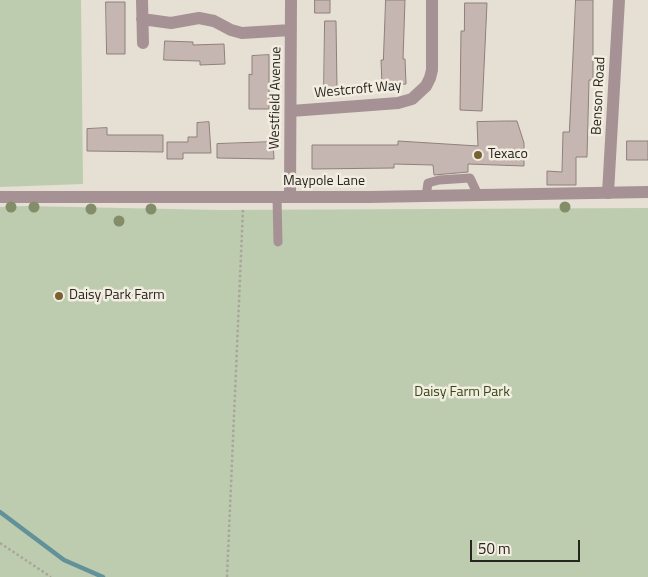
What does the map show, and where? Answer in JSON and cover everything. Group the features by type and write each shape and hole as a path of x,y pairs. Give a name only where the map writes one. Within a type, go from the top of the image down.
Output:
{"street":[{"path":"142,0 143,43"},
{"name":"Westfield Avenue","path":"283,197 291,111 291,0"},
{"name":"Westcroft Way","path":"291,111 398,103 412,99 426,86 432,70 432,0"},
{"name":"Benson Road","path":"608,193 619,0"},
{"path":"142,19 171,23 199,18 214,21 231,30 242,33 291,30"},
{"name":"Maypole Lane","path":"0,197 426,196 648,192"}],"lane":[{"path":"278,242 283,197"}],"path":[{"path":"227,577 243,197"},
{"path":"0,542 50,577"}],"green space":[{"path":"0,0 81,0 83,184 0,187"},
{"name":"Daisy Farm Park","path":"0,207 219,210 648,208 648,577 0,577"}],"building":[{"path":"315,0 330,0 330,13 315,13"},
{"path":"386,0 405,0 403,59 405,59 406,84 382,85 381,60 383,60"},
{"path":"576,0 593,0 593,80 589,80 587,157 576,157 576,185 547,185 547,171 562,172 563,132 569,132"},
{"path":"106,2 125,2 125,54 107,54"},
{"path":"465,3 487,3 482,111 460,110 461,31 464,31"},
{"path":"325,21 336,21 337,89 324,89"},
{"path":"165,41 193,42 193,45 224,44 225,64 200,65 200,61 164,60"},
{"path":"269,55 269,109 249,109 249,74 252,75 252,56"},
{"path":"517,121 524,143 524,166 468,164 468,172 434,175 433,165 394,164 394,168 312,169 312,145 398,145 398,141 478,146 477,122"},
{"path":"209,122 211,153 183,153 183,159 167,159 167,142 188,142 188,137 197,137 197,123"},
{"path":"107,128 107,135 163,135 163,152 87,151 87,129"},
{"path":"627,141 648,141 648,160 627,160"},
{"path":"273,142 274,159 217,158 217,144"}],"waterway":[{"path":"0,512 64,560 103,577"}],"place":[{"name":"Texaco","path":"478,155"},
{"name":"Daisy Park Farm","path":"59,296"}]}
